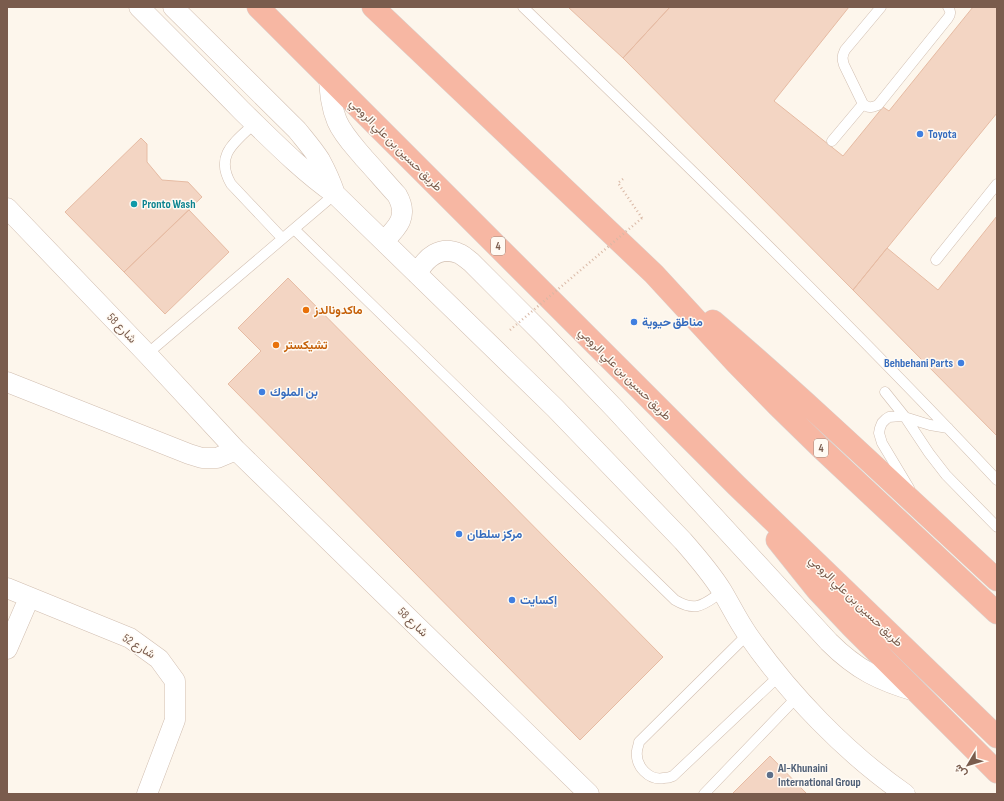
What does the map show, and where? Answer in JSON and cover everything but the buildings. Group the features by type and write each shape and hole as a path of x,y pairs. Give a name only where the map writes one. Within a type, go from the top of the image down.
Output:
{"highway":[{"name":"طريق حسين بن علي الرومي","path":"258,7 737,486 997,737"},
{"name":"4","path":"373,7 654,274 730,358 826,454 997,613"},
{"path":"654,274 752,355 997,580"},
{"path":"737,486 784,550 817,590 997,772"}],"street":[{"path":"139,7 255,123 306,172 335,194 555,408 683,541 706,568 747,635 797,698 828,730 856,755 905,794"},
{"path":"173,7 297,130 320,160 335,194"},
{"path":"329,78 332,107 344,133 352,145 397,195 400,202 402,215 400,222 397,228 384,241"},
{"name":"شارع 58","path":"7,208 147,354 236,450 589,794"},
{"path":"418,274 428,258 443,252 460,254 471,262 615,409 842,655 876,677 897,686 918,692"},
{"path":"7,382 202,458 217,458 236,450"},
{"name":"شارع 52","path":"7,588 130,638 159,659 175,681 175,720 147,794"},
{"path":"7,649 29,598"}],"lane":[{"path":"523,7 746,223 948,428 997,480"},
{"path":"881,7 845,50 842,60 863,104 867,107 873,108 878,105 948,18 950,14 948,7"},
{"path":"832,141 863,104"},
{"path":"255,123 228,150 224,168 226,176 231,184 282,238"},
{"path":"936,260 997,184"},
{"path":"147,354 335,194"},
{"path":"294,229 676,600 683,605 692,607 702,606 722,592"},
{"path":"885,392 905,417 946,475 997,527"},
{"path":"917,506 900,473 885,450 880,438 880,428 886,419 893,416 901,416 930,425 948,428"},
{"path":"747,635 640,742 637,752 638,762 644,771 653,777 663,779 673,776 779,676"},
{"path":"704,794 797,698"}],"path":[{"path":"510,330 642,218 618,183 623,179"}],"place":[{"name":"Toyota","path":"920,134"},
{"name":"Pronto Wash","path":"134,204"},
{"name":"ماكدونالدز","path":"306,310"},
{"name":"مناطق حيوية","path":"634,322"},
{"name":"تشيكستر","path":"276,345"},
{"name":"Behbehani Parts","path":"961,363"},
{"name":"بن الملوك","path":"262,392"},
{"name":"مركز سلطان","path":"459,534"},
{"name":"إكسايت","path":"512,600"},
{"name":"Al-Khunaini International Group","path":"770,775"}]}
